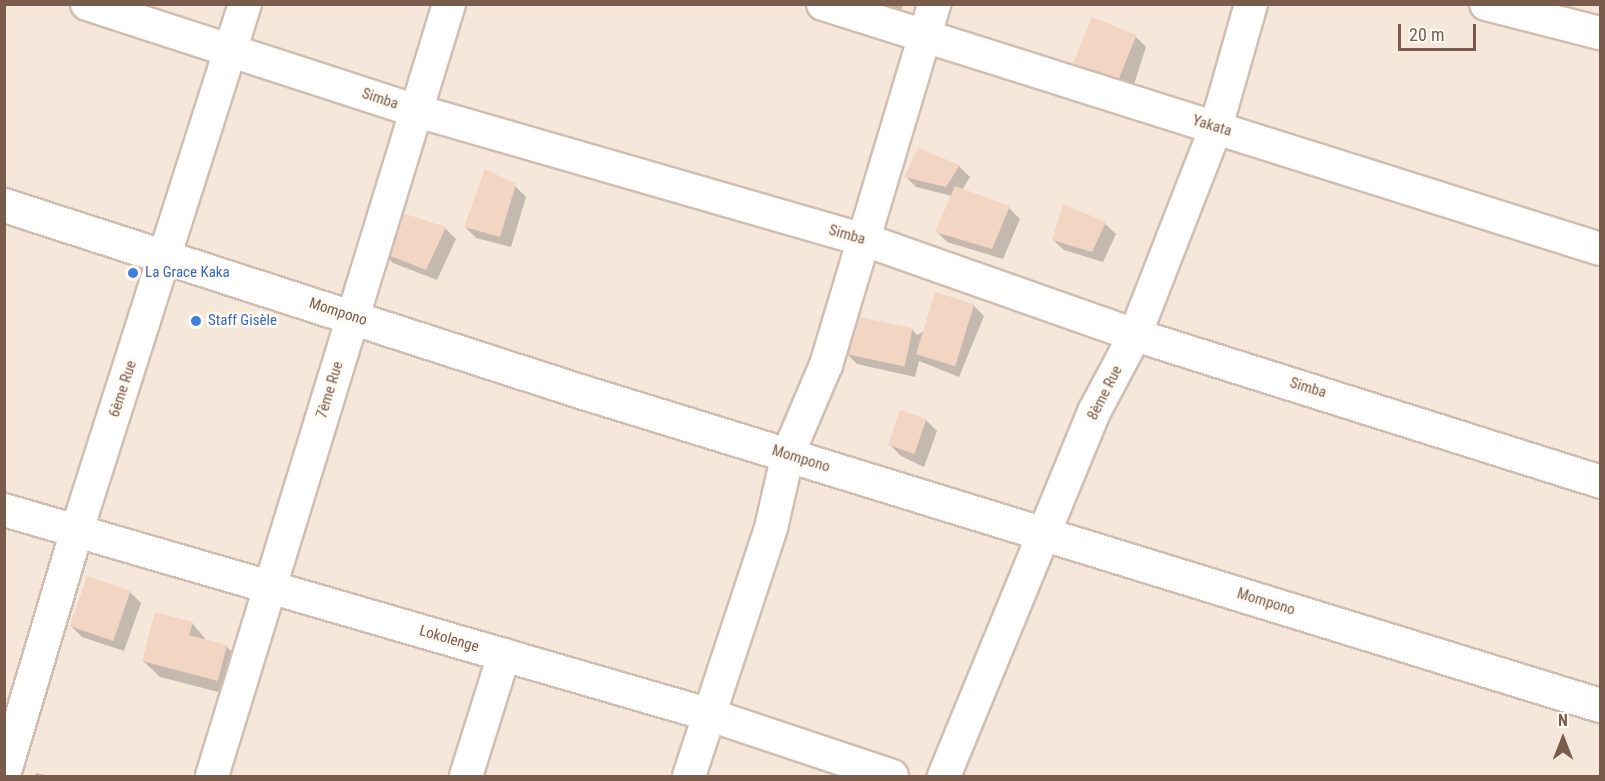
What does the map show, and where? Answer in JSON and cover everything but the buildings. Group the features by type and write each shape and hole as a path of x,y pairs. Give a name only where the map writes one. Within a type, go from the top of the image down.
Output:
{"street":[{"name":"Simba","path":"87,4 140,13 231,51 414,110 865,240 1135,335 1600,482"},
{"name":"6ème Rue","path":"4,774 76,530 166,257 244,4"},
{"name":"7ème Rue","path":"212,777 268,585 353,316 414,110 449,4"},
{"name":"Yakata","path":"823,4 1600,249"},
{"path":"689,777 707,714 771,528 788,454 826,365 927,38 934,4"},
{"name":"8ème Rue","path":"944,777 1094,412 1135,335 1216,127 1251,4"},
{"path":"1486,4 1600,33"},
{"name":"Mompono","path":"4,205 1042,534 1600,705"},
{"name":"Lokolenge","path":"4,510 707,714 892,777"},
{"path":"466,777 504,655"}],"shaded area":[{"path":"5,5 1600,5 1600,776 5,776"}],"place":[{"name":"La Grace Kaka","path":"133,273"},
{"name":"Staff Gisèle","path":"196,321"}]}
